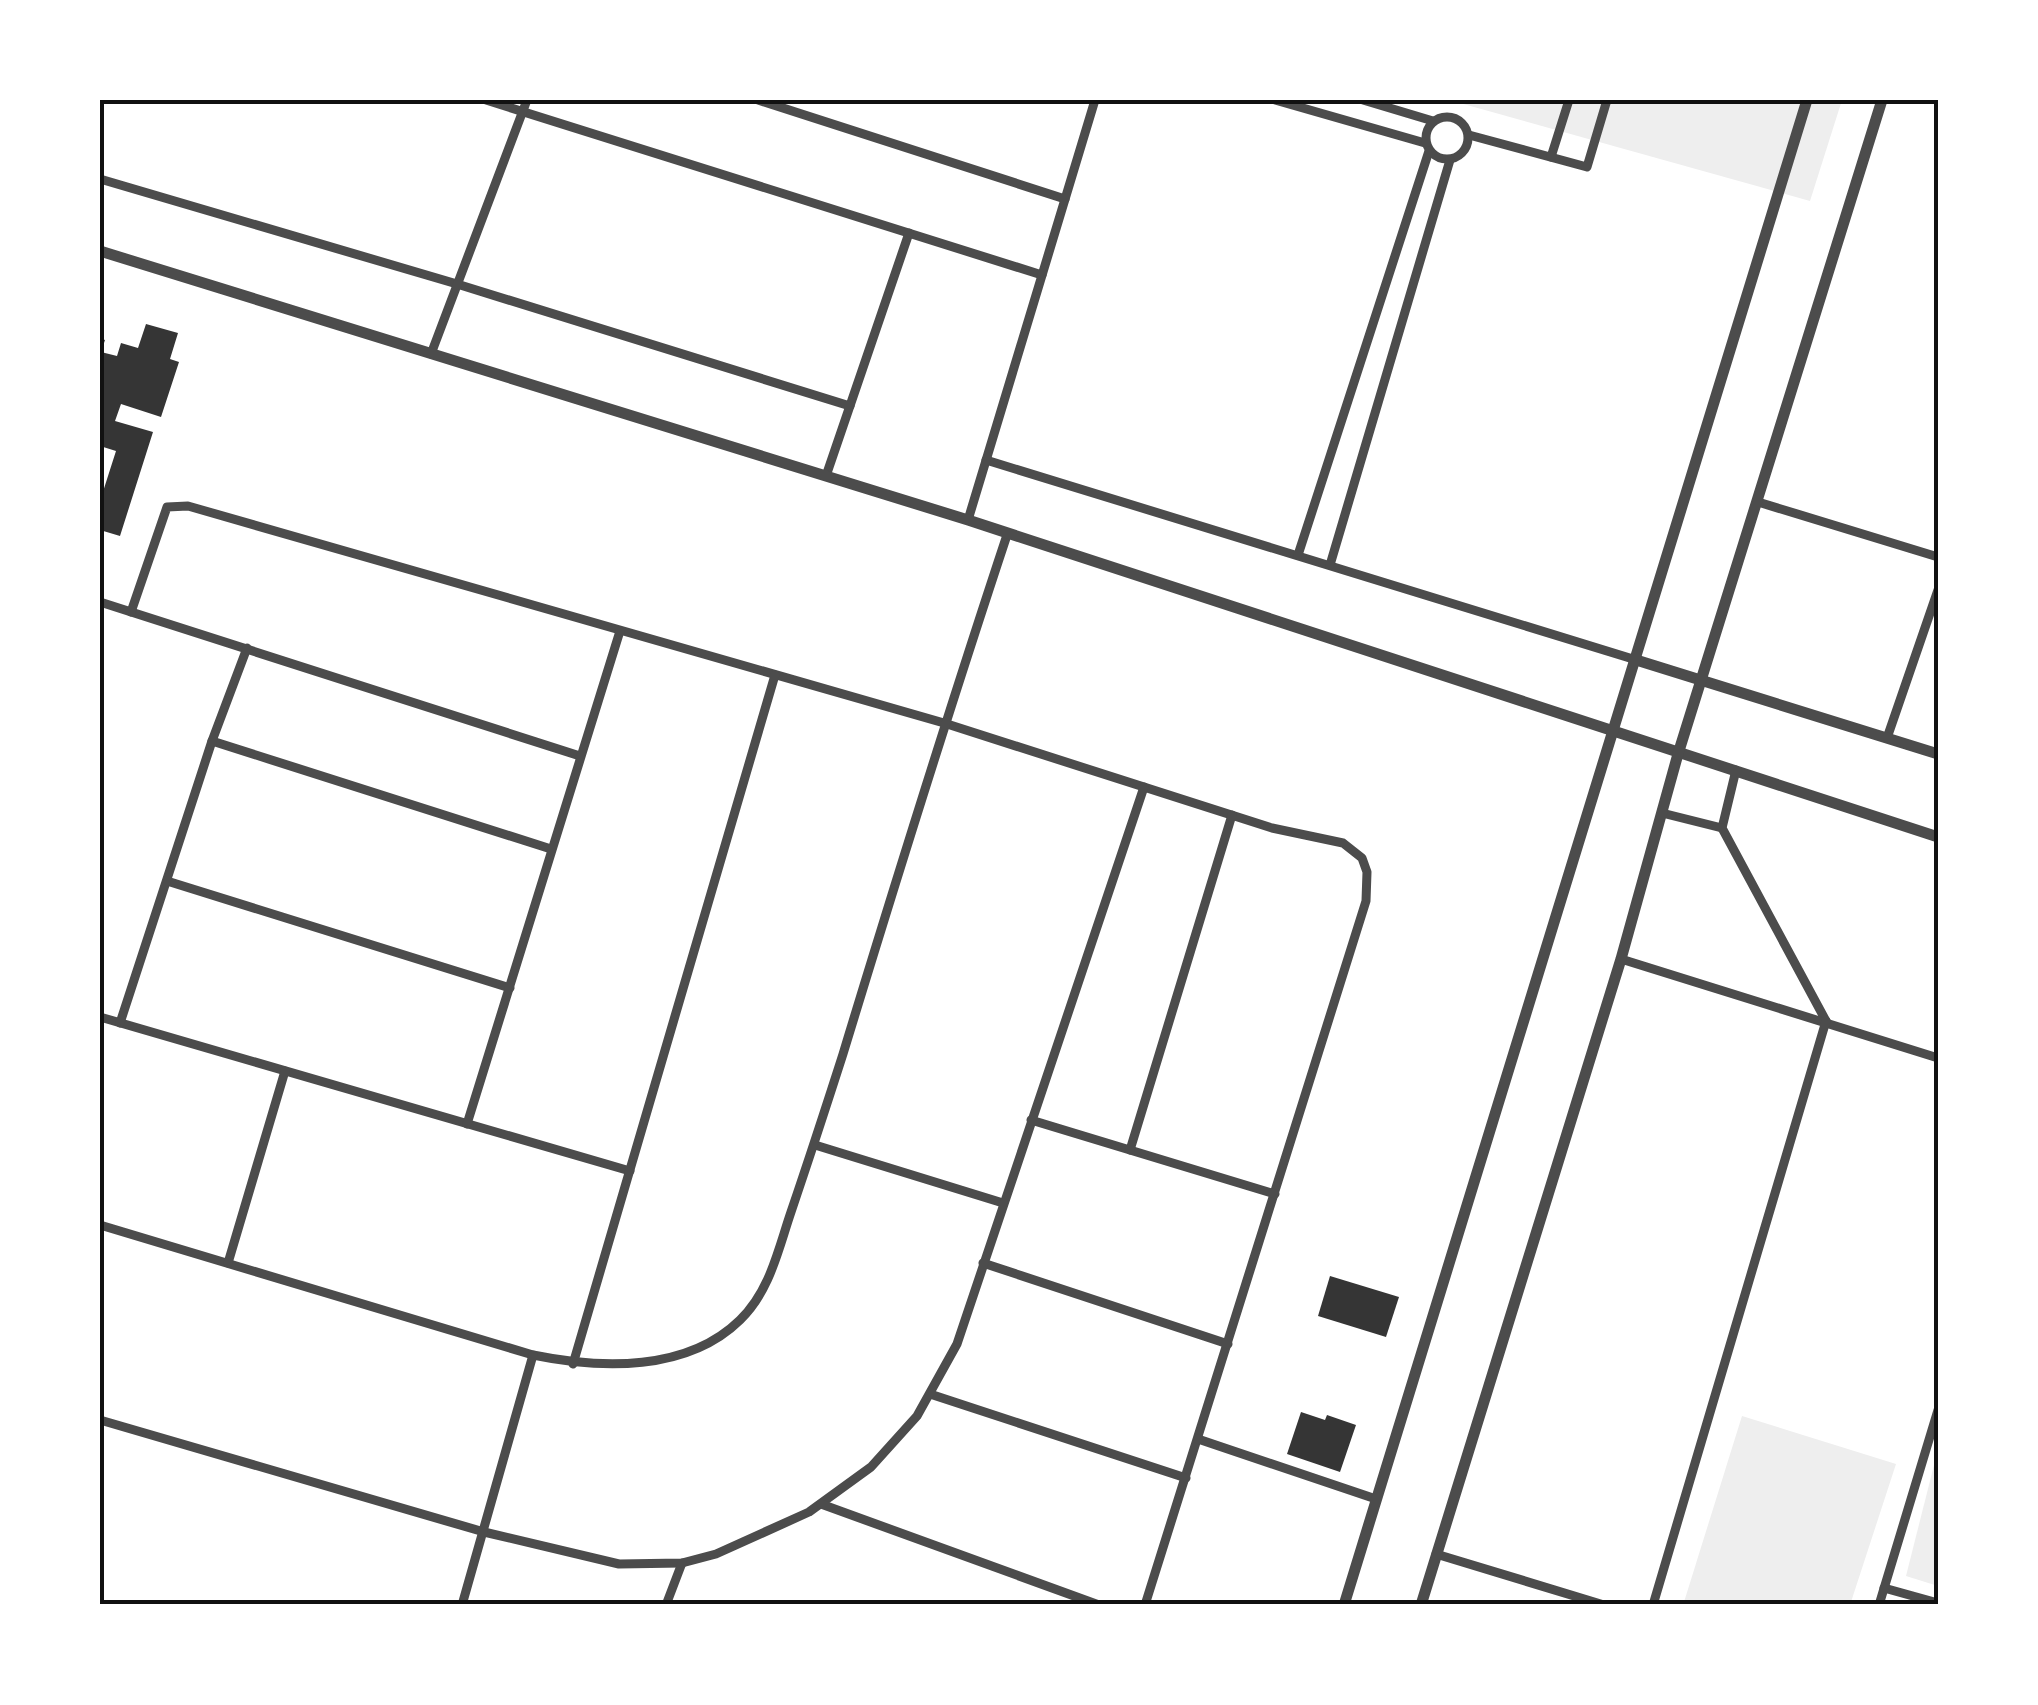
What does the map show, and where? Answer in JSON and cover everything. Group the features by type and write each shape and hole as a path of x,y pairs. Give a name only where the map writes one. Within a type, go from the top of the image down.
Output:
{"street":[{"path":"486,100 1042,274"},
{"path":"431,354 528,100"},
{"path":"758,100 1065,198"},
{"path":"968,520 1095,100"},
{"path":"1275,100 1427,147 1438,158 1450,160 1460,155 1469,135 1464,124 1455,118 1444,116 1428,127 1427,147 1298,555"},
{"path":"1363,100 1433,121"},
{"path":"1551,158 1569,100"},
{"path":"1469,135 1587,167 1607,100"},
{"path":"1344,1605 1808,100"},
{"path":"1421,1605 1622,958 1678,754 1882,100"},
{"path":"1330,565 1450,160"},
{"path":"100,179 458,284 850,406"},
{"path":"826,476 909,233"},
{"path":"100,251 968,520 1938,837"},
{"path":"986,460 1938,754"},
{"path":"1758,502 1938,557"},
{"path":"131,612 167,507 188,506 944,724 1272,828 1343,843 1362,858 1367,872 1366,901 1145,1605"},
{"path":"100,1225 574,1364 668,1359 716,1340 763,1293 814,1145 944,724 1007,535"},
{"path":"1887,738 1938,590"},
{"path":"100,602 580,756"},
{"path":"467,1124 620,631"},
{"path":"120,1023 212,741 247,648"},
{"path":"574,1364 775,675"},
{"path":"212,741 551,849"},
{"path":"1653,1605 1826,1021 1722,828 1736,770"},
{"path":"100,1420 484,1532 619,1564 682,1563 716,1554 809,1512 871,1467 918,1416 956,1344 1144,787"},
{"path":"1662,813 1722,828"},
{"path":"1130,1150 1232,815"},
{"path":"167,881 510,988"},
{"path":"1622,958 1938,1058"},
{"path":"100,1017 630,1171"},
{"path":"228,1263 285,1071"},
{"path":"1031,1120 1274,1194"},
{"path":"814,1145 1004,1203"},
{"path":"983,1263 1228,1344"},
{"path":"462,1605 533,1355"},
{"path":"930,1394 1186,1478"},
{"path":"1878,1605 1933,1444 1938,1410"},
{"path":"1198,1438 1376,1499"},
{"path":"820,1504 1099,1605"},
{"path":"1436,1554 1604,1605"},
{"path":"666,1605 682,1563"},
{"path":"1884,1588 1938,1603"}],"shaded area":[{"path":"1449,100 1842,100 1810,201"},
{"path":"1742,1416 1896,1464 1850,1605 1684,1602"},
{"path":"1934,1465 1938,1466 1938,1586 1906,1576"}],"building":[{"path":"146,324 178,333 170,359 179,362 161,417 121,404 115,421 153,432 120,536 100,530 100,501 116,451 100,446 100,338 105,340 101,352 117,356 121,343 138,348"},
{"path":"1330,1276 1399,1297 1386,1337 1318,1316"},
{"path":"1301,1412 1325,1420 1327,1415 1356,1425 1340,1472 1287,1454"}]}
